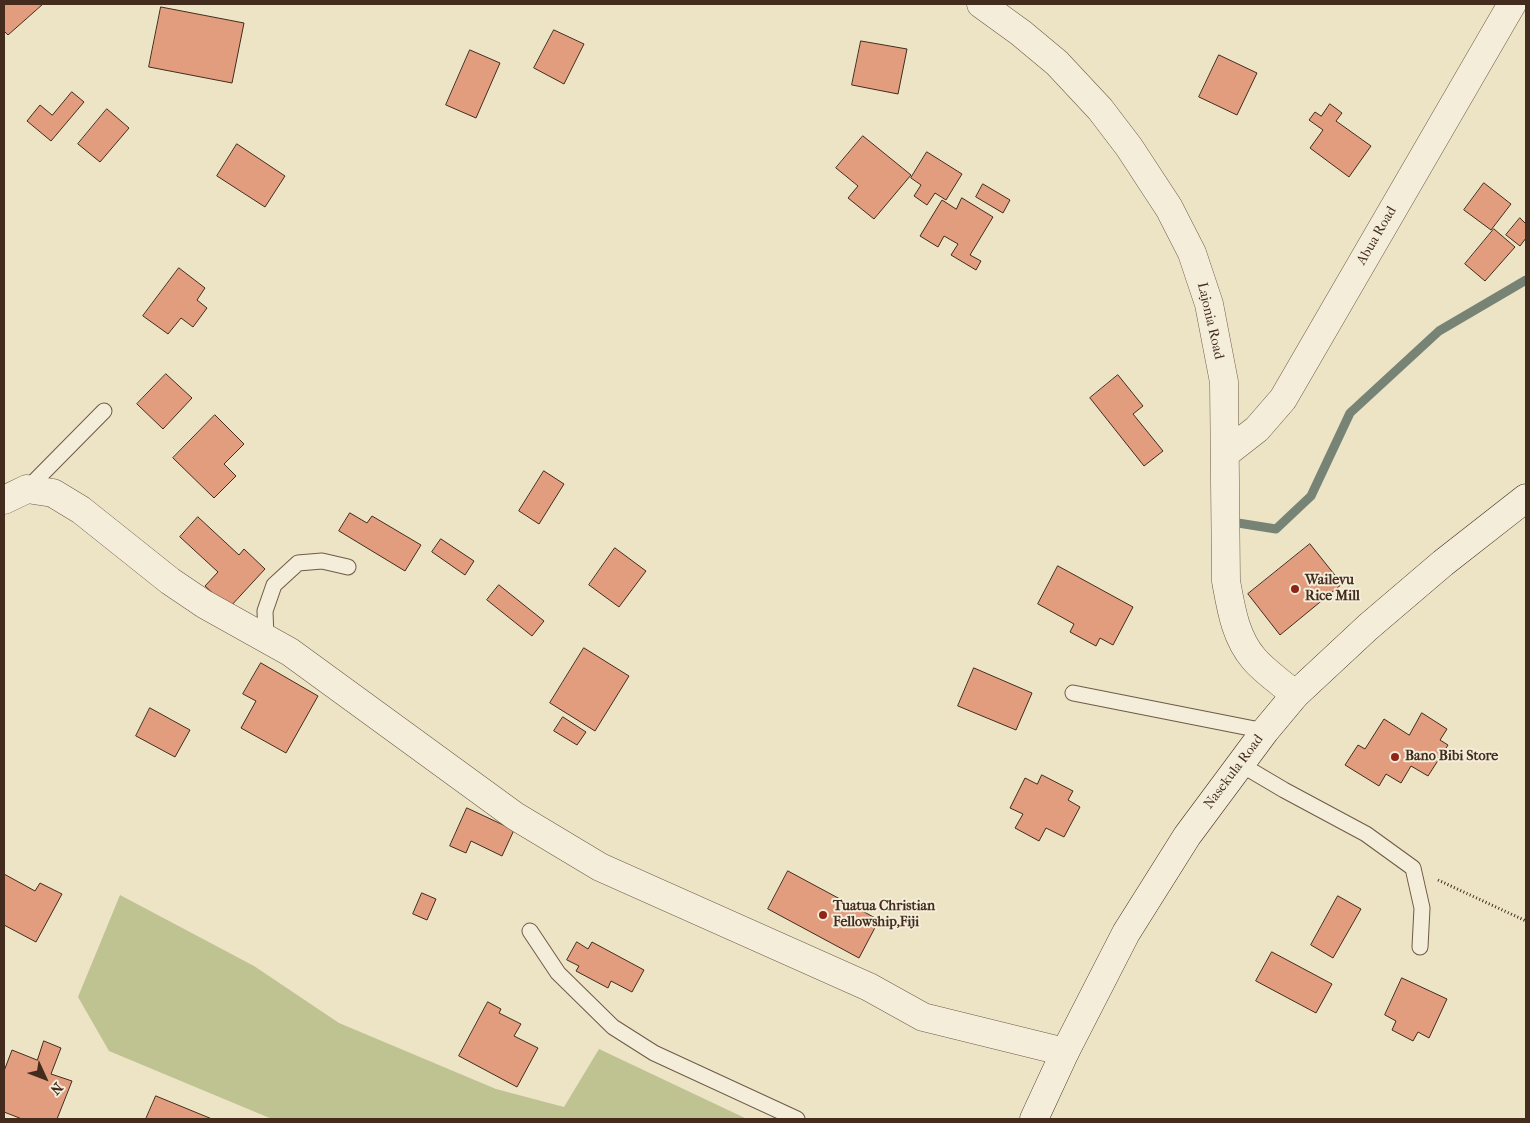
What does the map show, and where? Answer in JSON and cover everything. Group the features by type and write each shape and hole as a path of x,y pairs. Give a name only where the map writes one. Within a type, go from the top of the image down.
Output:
{"street":[{"name":"Lajonia Road","path":"981,4 1021,33 1057,64 1094,102 1129,147 1169,208 1192,253 1208,304 1224,382 1226,581 1232,611 1239,635 1253,658 1295,695"},
{"name":"Abua Road","path":"1225,454 1257,429 1283,399 1512,4"},
{"path":"16,494 53,493 81,510 170,581 204,604 290,652 515,816 600,867 868,987 924,1017 1064,1052"},
{"name":"Nasekula Road","path":"1034,1119 1064,1052 1126,933 1187,836 1265,731 1295,695 1368,627 1444,563 1526,498"}],"lane":[{"path":"16,494 104,411"},
{"path":"266,638 265,611 274,585 298,563 322,561 348,567"},
{"path":"1073,693 1265,731"},
{"path":"1240,764 1366,834 1413,868 1422,908 1420,947"},
{"path":"530,931 558,973 613,1027 654,1053 797,1119"}],"path":[{"path":"1413,868 1526,921"}],"green space":[{"path":"120,895 254,966 339,1023 496,1089 564,1107 599,1049 747,1119 272,1119 109,1051 78,997"}],"building":[{"path":"4,4 43,4 8,35 4,31"},
{"path":"161,7 244,23 232,83 149,67"},
{"path":"554,30 584,44 564,84 534,68"},
{"path":"861,41 907,49 898,94 852,85"},
{"path":"470,50 500,63 476,118 446,105"},
{"path":"1219,55 1257,73 1237,115 1199,97"},
{"path":"72,92 84,102 51,141 27,121 40,105 52,115"},
{"path":"1330,104 1342,113 1336,121 1371,146 1349,177 1310,148 1323,130 1309,120 1315,112 1321,116"},
{"path":"107,109 129,128 100,162 78,144"},
{"path":"863,136 911,175 874,219 848,198 858,186 836,168"},
{"path":"237,144 285,176 265,207 217,176"},
{"path":"927,152 962,174 946,200 935,193 927,205 914,196 921,185 911,178"},
{"path":"1484,183 1511,204 1491,230 1464,210"},
{"path":"983,184 1010,200 1003,213 976,197"},
{"path":"962,198 993,217 970,255 981,261 976,270 951,255 958,244 944,236 938,247 920,236 942,200 956,209"},
{"path":"1520,218 1526,224 1526,238 1520,246 1506,235"},
{"path":"1494,229 1515,247 1485,281 1465,264"},
{"path":"179,268 205,288 197,300 207,308 193,327 181,318 168,334 143,316"},
{"path":"166,374 192,398 163,429 137,404"},
{"path":"1118,375 1143,406 1133,414 1163,451 1144,466 1090,398"},
{"path":"215,415 244,444 224,464 236,476 214,498 173,458"},
{"path":"544,471 564,484 539,524 519,511"},
{"path":"350,513 367,523 372,516 421,545 405,571 339,531"},
{"path":"198,517 239,555 244,549 265,569 229,608 205,586 218,572 180,537"},
{"path":"441,539 474,561 465,575 432,552"},
{"name":"Wailevu Rice Mill","path":"1310,544 1342,584 1280,635 1248,594"},
{"path":"615,548 646,571 619,607 589,585"},
{"path":"1058,566 1133,607 1113,645 1100,638 1096,646 1070,632 1074,624 1038,604"},
{"path":"499,585 544,621 532,636 487,600"},
{"path":"584,648 629,676 595,731 550,703"},
{"path":"261,663 318,696 286,753 241,728 256,701 243,694"},
{"path":"974,668 1032,693 1016,730 958,706"},
{"path":"150,708 190,730 175,757 136,736"},
{"name":"Bano Bibi Store","path":"1422,713 1447,729 1440,740 1448,745 1428,776 1411,766 1401,783 1386,774 1379,786 1345,765 1358,745 1365,749 1384,719 1409,735"},
{"path":"563,717 586,732 577,745 554,731"},
{"path":"1042,775 1073,791 1068,800 1080,807 1064,837 1046,828 1039,841 1015,828 1023,814 1010,808 1025,778 1037,784"},
{"path":"467,808 514,830 502,856 471,841 466,853 450,846"},
{"name":"Tuatua Christian Fellowship,Fiji","path":"788,871 879,920 859,958 768,909"},
{"path":"4,874 35,891 40,883 62,894 36,942 4,925"},
{"path":"422,893 436,899 427,920 413,914"},
{"path":"1338,896 1361,909 1333,958 1311,945"},
{"path":"577,942 588,949 592,942 644,970 632,992 611,981 608,988 576,971 579,966 567,960"},
{"path":"1272,952 1332,984 1316,1013 1256,981"},
{"path":"1402,978 1447,999 1429,1038 1418,1032 1413,1041 1392,1030 1396,1021 1385,1015"},
{"path":"488,1002 501,1009 499,1013 521,1024 514,1036 538,1048 517,1087 459,1056"},
{"path":"44,1041 61,1048 51,1074 72,1081 57,1119 22,1119 4,1112 4,1071 12,1050 37,1060"},
{"path":"156,1096 212,1119 146,1119"}],"waterway":[{"path":"1238,523 1276,529 1311,496 1350,413 1439,331 1526,280"}],"place":[{"name":"Wailevu Rice Mill","path":"1295,589"},
{"name":"Bano Bibi Store","path":"1395,757"},
{"name":"Tuatua Christian Fellowship,Fiji","path":"823,915"}]}
